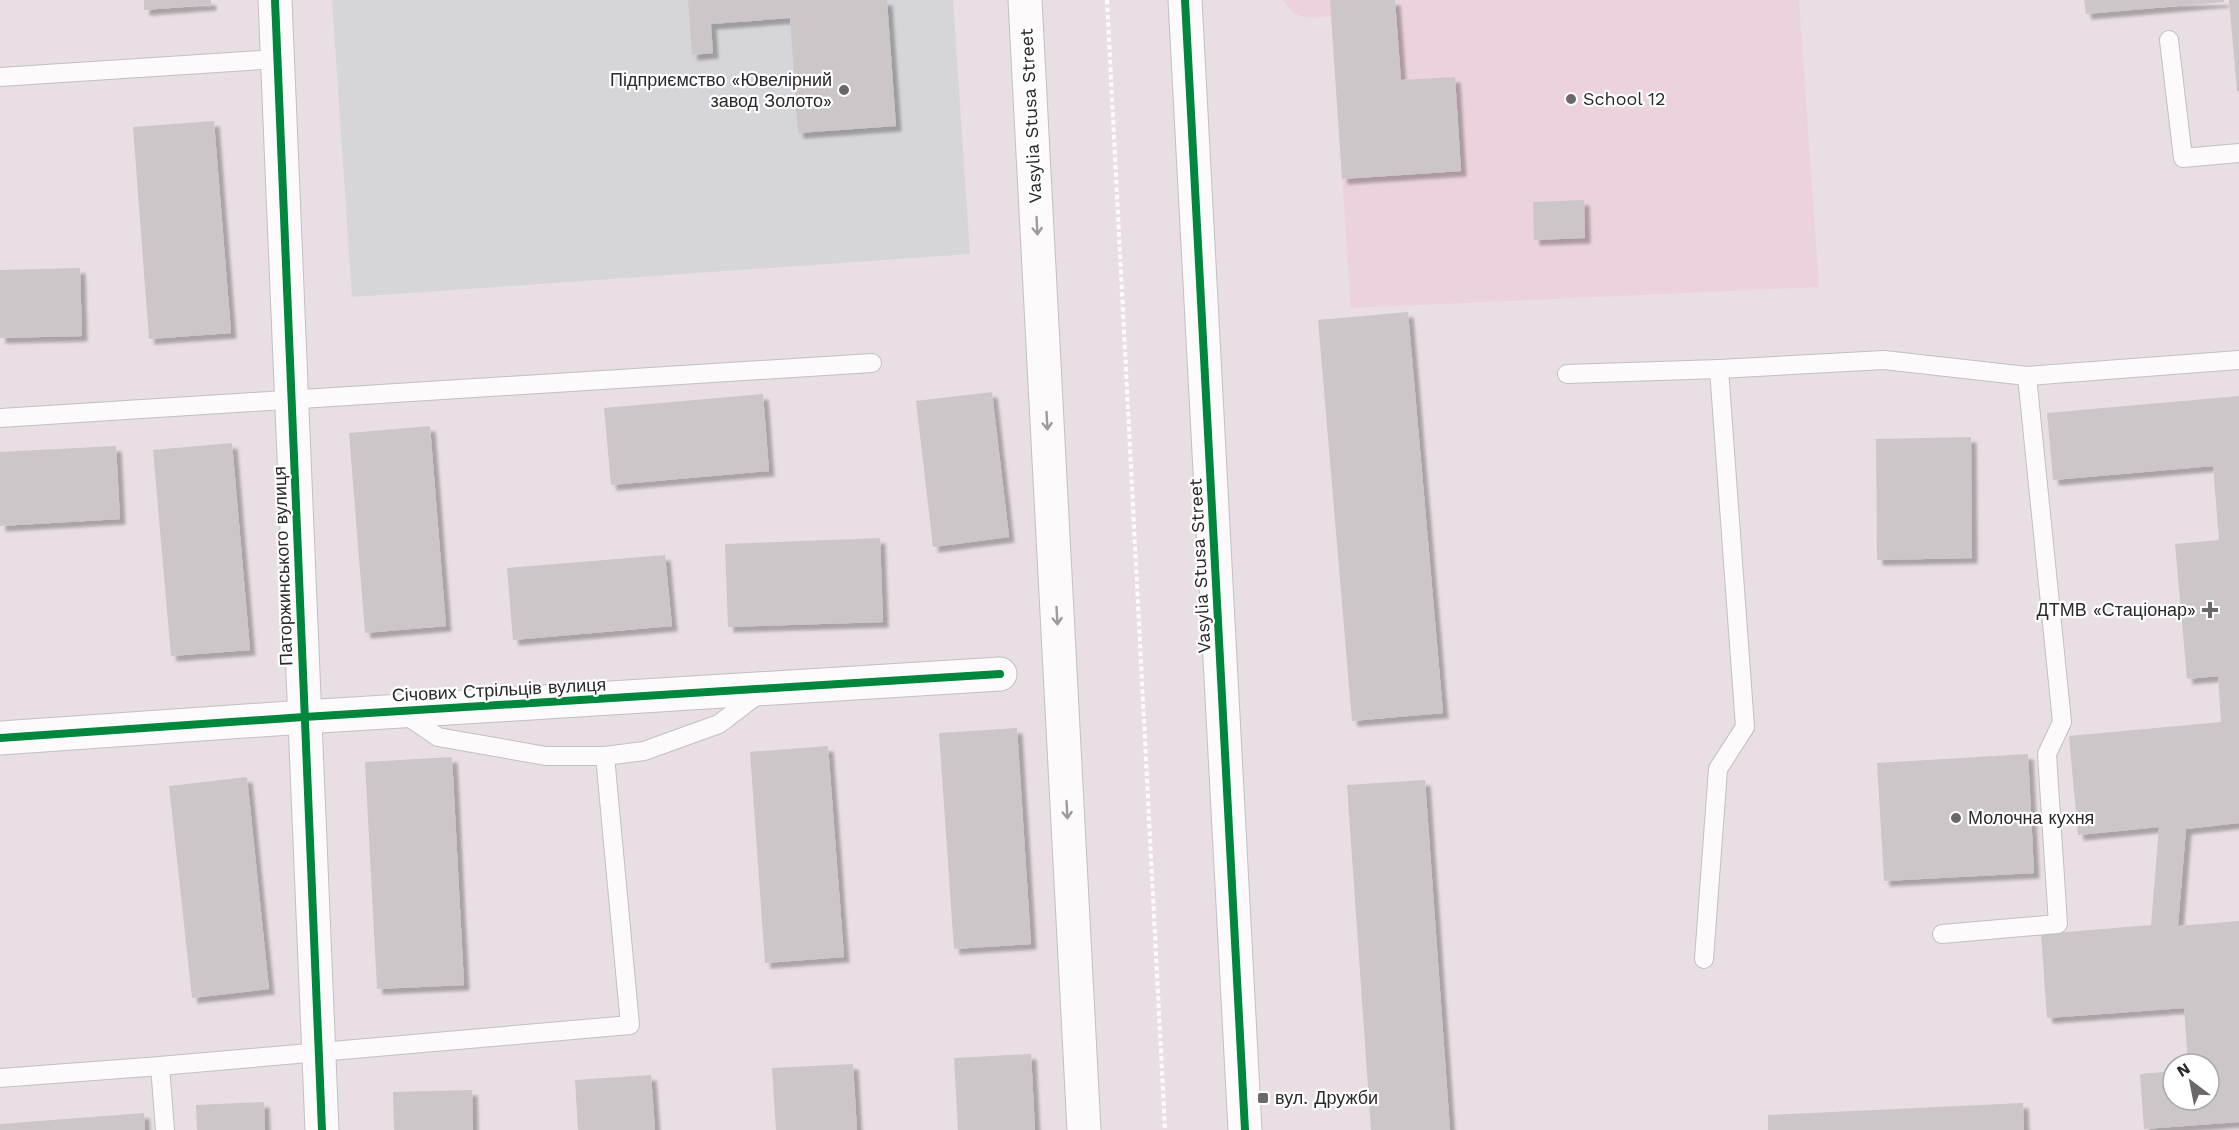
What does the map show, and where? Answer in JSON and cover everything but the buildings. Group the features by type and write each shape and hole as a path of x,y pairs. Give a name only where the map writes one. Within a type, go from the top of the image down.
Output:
{"street":[{"name":"Паторжинського вулиця","path":"275,0 322,1130"},
{"name":"Vasylia Stusa Street","path":"1025,0 1084,1130"},
{"name":"Vasylia Stusa Street","path":"1185,0 1245,1130"},
{"name":"Січових Стрільців вулиця","path":"0,738 1000,674"}],"lane":[{"path":"2169,40 2183,159 2239,153"},
{"path":"0,77 277,59"},
{"path":"1567,374 1884,360 2027,376 2239,360"},
{"path":"0,418 872,363"},
{"path":"1704,959 1718,769 1745,727 1719,369"},
{"path":"1942,934 2058,924 2047,754 2062,722 2027,376"},
{"path":"400,711 438,737 546,756 605,756 644,752 719,724 765,688"},
{"path":"0,1078 319,1053 630,1025 605,756"},
{"path":"160,1066 165,1130"}],"path":[{"path":"1107,0 1165,1130"}],"shaded area":[{"name":"Підприємство «Ювелірний завод Золото»","path":"332,0 953,0 970,254 352,297"},
{"name":"School 12","path":"1283,0 1799,0 1819,287 1351,308 1331,16 1306,18 1293,13"}],"cycle path":[{"path":"275,0 322,1130"},
{"path":"1185,0 1245,1130"},
{"path":"0,738 1000,674"}],"place":[{"name":"Підприємство «Ювелірний завод Золото»","path":"844,90"},
{"name":"School 12","path":"1571,99"},
{"name":"ДТМВ «Стаціонар»","path":"2210,610"},
{"name":"Молочна кухня","path":"1956,818"},
{"name":"вул. Дружби","path":"1263,1098"}]}
